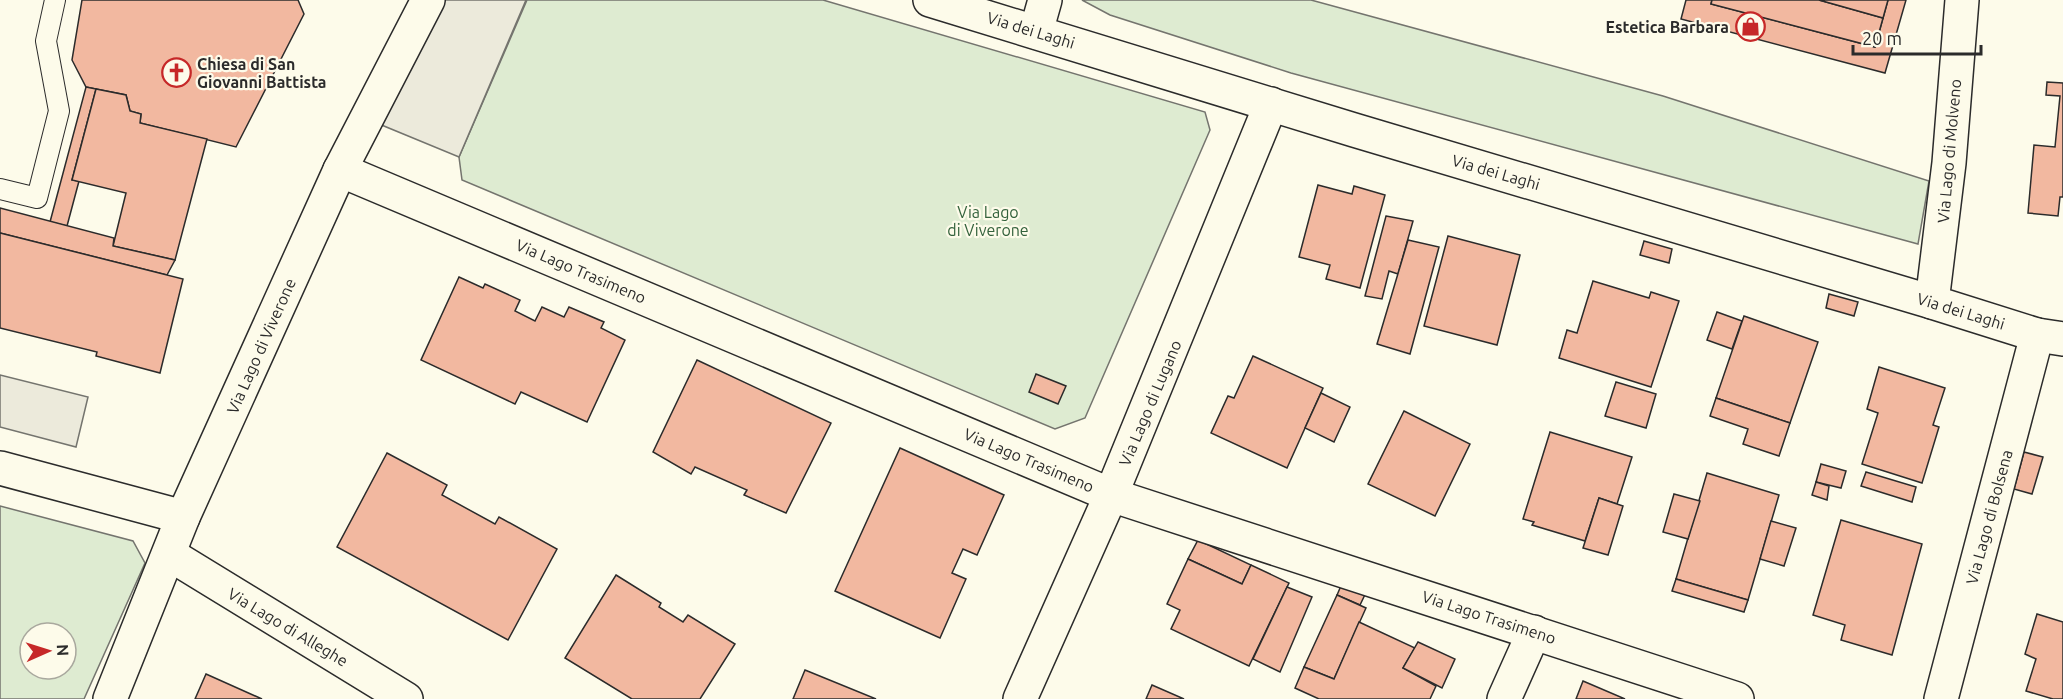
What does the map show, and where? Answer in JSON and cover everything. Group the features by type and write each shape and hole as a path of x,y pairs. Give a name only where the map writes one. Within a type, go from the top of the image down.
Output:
{"street":[{"name":"Via Lago di Viverone","path":"110,699 183,517 340,170 428,0"},
{"name":"Via dei Laghi","path":"930,0 2050,337"},
{"path":"1036,32 1045,0"},
{"name":"Via Lago di Molveno","path":"1932,302 1949,163 1962,0"},
{"name":"Via Lago di Lugano","path":"1020,699 1111,495 1271,104"},
{"name":"Via Lago Trasimeno","path":"340,170 1111,495 1737,699"},
{"name":"Via Lago di Bolsena","path":"1941,699 2050,337"},
{"path":"0,468 183,517"},
{"name":"Via Lago di Alleghe","path":"169,554 406,699"},
{"path":"1504,699 1534,632"}],"lane":[{"path":"0,189 37,198 59,111 46,41 55,0"}],"green space":[{"name":"Via Lago di Viverone","path":"527,0 823,0 1205,112 1210,130 1085,418 1055,429 462,180 459,157"},
{"path":"1082,0 1311,0 1663,96 1929,181 1918,244 1291,73 1110,15"},
{"path":"0,506 133,541 145,563 84,699 0,699"}],"shaded area":[{"path":"428,0 526,0 459,157 367,119"},
{"path":"0,375 88,397 76,447 0,427"}],"building":[{"name":"Chiesa di San Giovanni Battista","path":"82,0 298,0 304,14 236,147 140,123 141,114 130,111 126,95 86,87 72,60"},
{"path":"1686,0 1712,0 1711,4 1875,47 1888,0 1906,0 1885,73 1681,19"},
{"path":"1712,0 1819,0 1883,18 1875,47 1711,4"},
{"path":"1819,0 1888,0 1883,18"},
{"path":"2047,82 2063,83 2063,197 2060,197 2058,216 2028,213 2034,145 2055,147 2060,96 2046,95"},
{"path":"86,87 96,89 72,180 79,181 67,226 50,222"},
{"path":"96,89 126,95 130,111 141,114 140,123 207,139 175,260 113,246 126,193 72,180"},
{"path":"1318,185 1352,194 1354,186 1385,195 1360,288 1326,279 1330,265 1299,257"},
{"path":"0,208 114,238 113,246 175,260 167,275 0,233"},
{"path":"1386,216 1413,221 1398,274 1389,271 1382,299 1365,296"},
{"path":"0,233 183,279 160,373 96,356 97,352 0,328"},
{"path":"1448,236 1520,255 1497,345 1424,326"},
{"path":"1408,240 1439,247 1410,354 1377,344"},
{"path":"1644,241 1672,249 1669,263 1640,255"},
{"path":"459,277 483,288 485,284 520,300 515,311 535,321 542,307 564,317 569,307 604,322 601,328 625,340 587,422 521,392 515,404 421,360"},
{"path":"1593,281 1649,298 1651,292 1679,301 1651,387 1559,358 1567,330 1577,333"},
{"path":"1829,294 1858,302 1854,316 1826,308"},
{"path":"1717,312 1742,321 1732,349 1707,340"},
{"path":"1744,316 1818,342 1790,423 1716,398"},
{"path":"1253,356 1323,388 1287,468 1211,433 1228,396 1234,398"},
{"path":"697,360 831,423 786,513 744,495 747,490 695,467 691,474 653,452"},
{"path":"1879,367 1945,388 1933,425 1939,427 1922,483 1862,464 1878,413 1867,409"},
{"path":"1036,374 1066,386 1058,404 1029,392"},
{"path":"1616,382 1656,394 1646,428 1605,416"},
{"path":"1321,393 1350,407 1334,442 1305,428"},
{"path":"1716,398 1790,423 1779,456 1743,444 1748,429 1710,416"},
{"path":"1404,411 1470,444 1435,516 1368,484"},
{"path":"1550,432 1632,457 1617,504 1599,498 1585,541 1532,525 1534,522 1523,519"},
{"path":"900,448 1004,495 977,555 963,549 952,573 966,579 940,638 835,591"},
{"path":"2024,452 2043,457 2032,494 2014,489"},
{"path":"387,453 447,485 442,495 495,524 499,517 557,549 508,640 337,547"},
{"path":"1821,464 1846,471 1841,488 1816,482"},
{"path":"1866,472 1916,487 1912,502 1861,486"},
{"path":"1707,473 1779,495 1748,600 1676,579"},
{"path":"1816,482 1829,486 1827,500 1812,495"},
{"path":"1674,494 1700,501 1688,539 1663,532"},
{"path":"1599,498 1623,506 1608,555 1583,548"},
{"path":"1841,520 1922,544 1892,655 1841,640 1845,625 1813,615"},
{"path":"1771,521 1796,528 1784,566 1760,559"},
{"path":"1198,540 1251,565 1242,584 1188,559"},
{"path":"1188,559 1242,584 1251,565 1289,583 1249,666 1171,629 1180,610 1167,604"},
{"path":"1347,572 1371,582 1360,605 1337,595"},
{"path":"616,575 661,603 659,607 683,622 688,615 735,644 700,699 632,699 565,658"},
{"path":"1676,579 1748,600 1744,612 1672,591"},
{"path":"1287,587 1312,597 1280,672 1253,659"},
{"path":"1337,595 1366,608 1334,679 1304,667"},
{"path":"2037,614 2063,622 2063,699 2053,699 2026,691 2036,659 2025,654"},
{"path":"1359,622 1415,648 1403,668 1436,686 1430,699 1319,699 1295,688 1304,667 1334,679"},
{"path":"1418,642 1455,659 1442,688 1403,668"},
{"path":"805,670 876,699 793,699"},
{"path":"206,674 262,699 195,699"},
{"path":"1583,681 1625,699 1576,699"},
{"path":"1152,685 1184,699 1146,699"}],"place":[{"name":"Estetica Barbara","path":"1750,27"},
{"name":"Chiesa di San Giovanni Battista","path":"176,73"}]}
